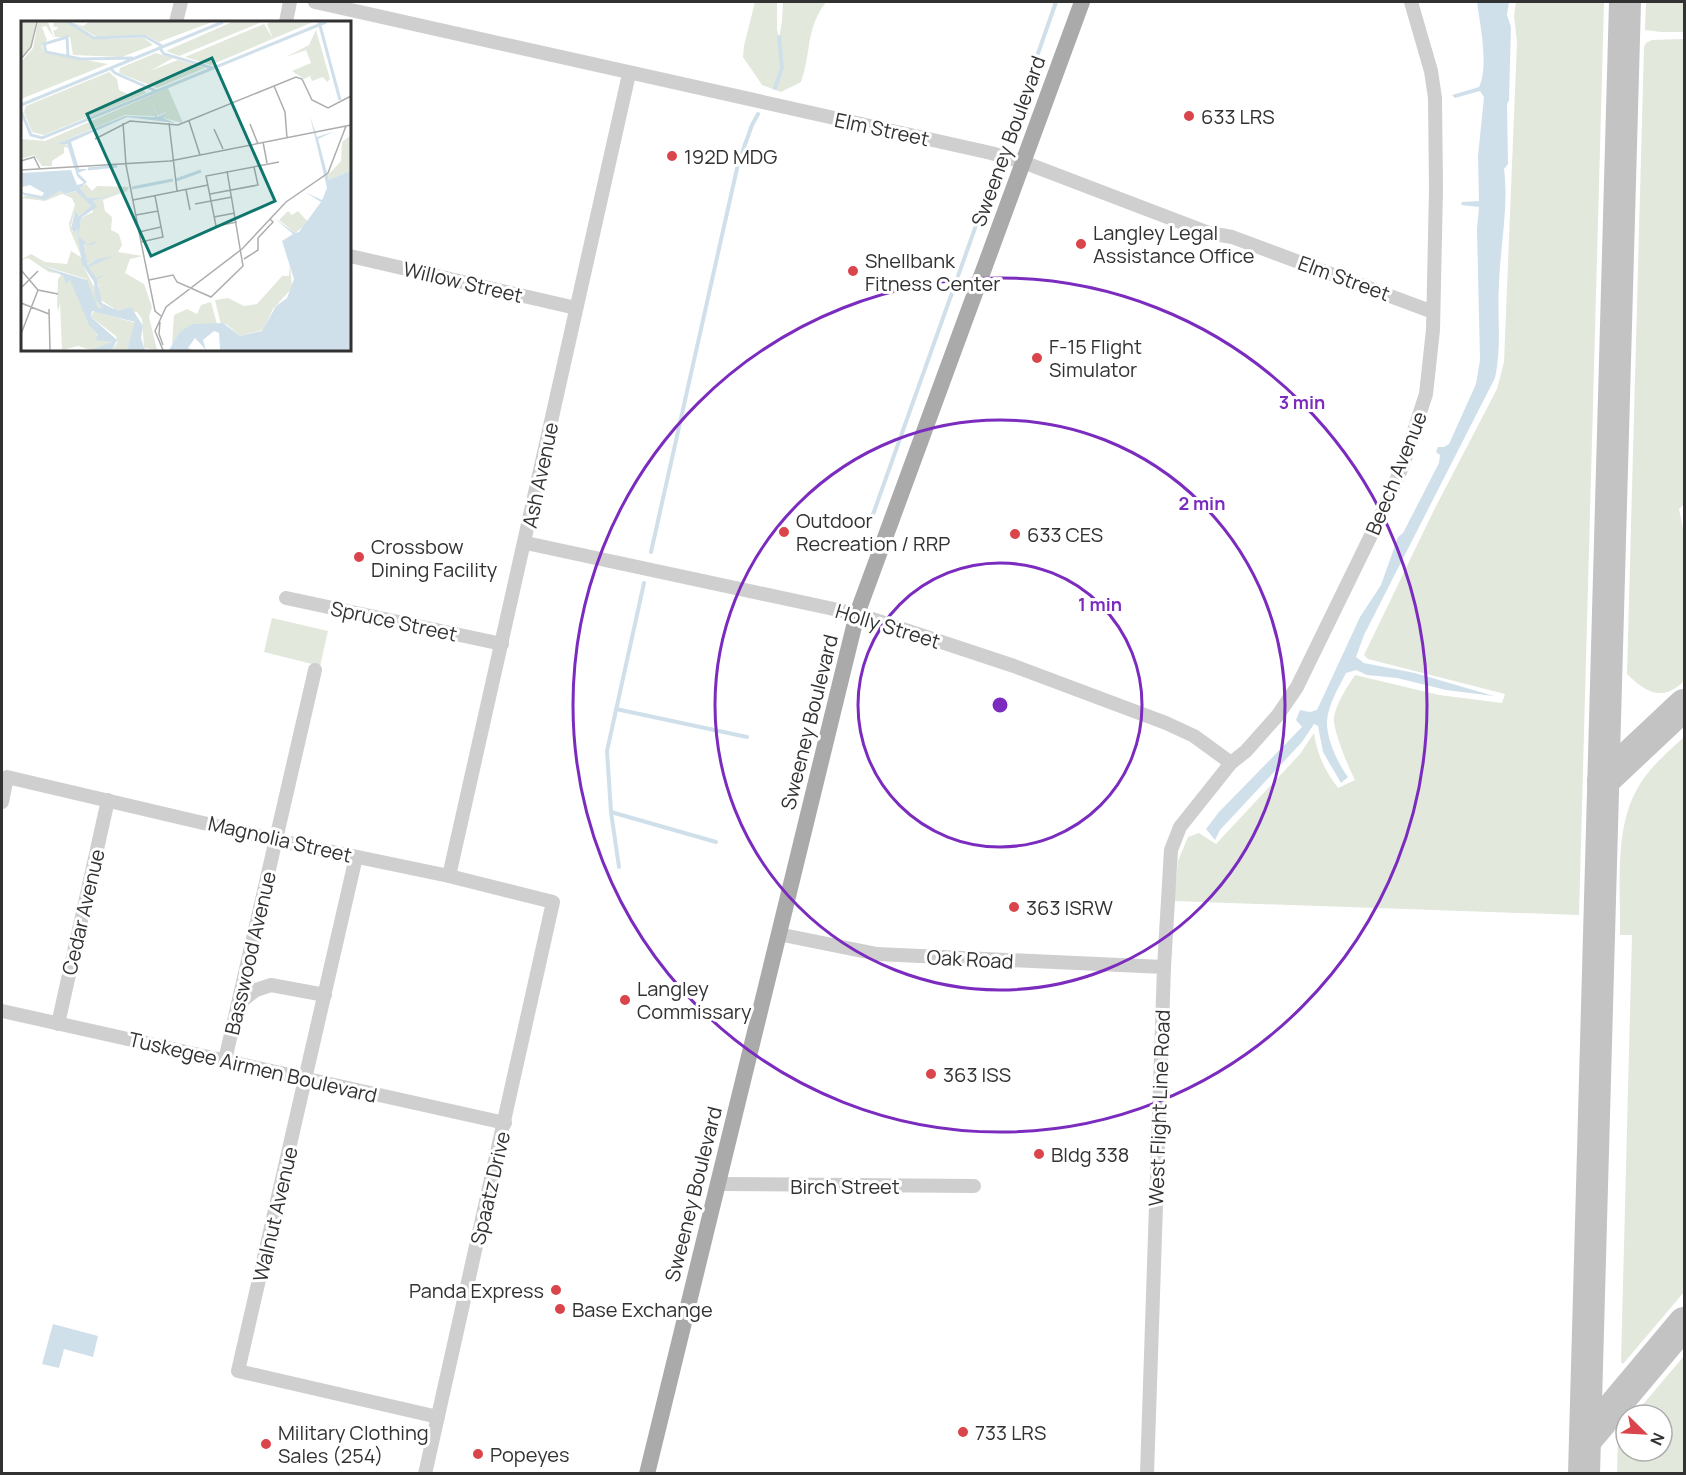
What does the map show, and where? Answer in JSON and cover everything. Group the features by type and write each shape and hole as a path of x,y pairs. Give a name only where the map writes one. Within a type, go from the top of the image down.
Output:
{"main road":[{"name":"Sweeney Boulevard","path":"647,1473 857,614 1082,2"}],"street":[{"path":"176,21 181,2"},
{"path":"286,21 290,2"},
{"name":"Elm Street","path":"315,2 991,153 1023,162 1209,233 1232,237 1433,312"},
{"name":"Beech Avenue","path":"1231,763 1258,738 1298,687 1403,465 1426,394 1431,359 1433,312 1435,98 1431,71 1411,2"},
{"name":"Ash Avenue","path":"449,876 526,543 576,308 630,74"},
{"name":"Willow Street","path":"351,256 576,308"},
{"name":"Holly Street","path":"526,543 857,614 1014,666 1166,723 1194,736 1231,763"},
{"name":"Spruce Street","path":"286,598 502,645"},
{"name":"Basswood Avenue","path":"225,1060 315,670"},
{"name":"West Flight Line Road","path":"1147,1473 1164,967 1171,850 1180,827 1231,763"},
{"name":"Magnolia Street","path":"2,802 7,777 276,840 449,876 553,902"},
{"name":"Cedar Avenue","path":"58,1024 108,800"},
{"name":"Walnut Avenue","path":"356,856 238,1371 438,1417"},
{"name":"Spaatz Drive","path":"425,1473 553,902"},
{"name":"Oak Road","path":"778,934 877,954 1164,967"},
{"path":"238,1003 256,990 272,985 325,995"},
{"name":"Tuskegee Airmen Boulevard","path":"2,1011 505,1124"},
{"name":"Birch Street","path":"717,1184 974,1186"}],"shaded area":[{"path":"755,2 777,2 779,39 783,2 826,2 819,12 812,31 801,82 781,92 762,85 743,57"},
{"path":"1477,2 1509,2 1507,15 1511,27 1507,104 1508,164 1504,169 1505,212 1495,378 1364,635 1356,657 1364,663 1415,673 1494,696 1446,690 1397,678 1367,675 1356,670 1346,673 1332,702 1327,728 1333,750 1348,777 1341,783 1323,752 1318,726 1314,724 1302,742 1220,830 1215,840 1206,829 1219,812 1302,727 1296,720 1300,710 1310,712 1317,710 1360,617 1381,585 1398,537 1403,533 1439,463 1440,455 1436,452 1438,447 1449,444 1476,384 1480,360 1477,229 1479,207 1461,205 1462,202 1479,201 1478,156 1484,97 1480,91 1455,98 1452,95 1479,87 1482,78 1483,45"},
{"path":"1516,2 1604,2 1579,915 1174,901 1178,861 1188,837 1199,833 1216,844 1300,754 1314,733 1322,762 1338,788 1355,780 1338,739 1334,717 1340,700 1355,675 1439,695 1502,703 1505,694 1368,659 1364,655 1434,510 1497,389 1504,362 1517,42 1514,16"},
{"path":"1646,2 1684,2 1684,32 1645,30"},
{"path":"1684,39 1684,504 1679,509 1684,533 1684,681 1676,688 1662,693 1648,690 1627,674 1644,47 1652,40"},
{"path":"272,618 328,631 320,666 264,652"},
{"path":"1684,737 1684,1292 1623,1364 1621,1362 1632,935 1620,935 1620,857 1626,819 1631,801 1640,784 1655,765"},
{"path":"53,1324 98,1336 93,1357 64,1349 59,1368 42,1364"},
{"path":"1684,1356 1684,1473 1617,1473 1617,1463 1674,1463 1674,1403 1644,1403"}],"waterway":[{"path":"1007,135 1014,122 1056,2"},
{"path":"775,88 782,68 779,37"},
{"path":"651,552 738,164 758,114"},
{"path":"871,520 994,175"},
{"path":"619,867 611,812 607,751 644,583"},
{"path":"616,709 747,737"},
{"path":"611,812 716,842"}],"taxiway":[{"path":"1584,1474 1625,2"},
{"path":"1603,781 1684,705"},
{"path":"1585,1441 1684,1323"}],"place":[{"name":"633 LRS","path":"1189,116"},
{"name":"192D MDG","path":"672,156"},
{"name":"Langley Legal Assistance Office","path":"1081,244"},
{"name":"Shellbank Fitness Center","path":"853,271"},
{"name":"F-15 Flight Simulator","path":"1037,358"},
{"name":"Outdoor Recreation / RRP","path":"784,532"},
{"name":"633 CES","path":"1015,534"},
{"name":"Crossbow Dining Facility","path":"359,557"},
{"name":"363 ISRW","path":"1014,907"},
{"name":"Langley Commissary","path":"625,1000"},
{"name":"363 ISS","path":"931,1074"},
{"name":"Bldg 338","path":"1039,1154"},
{"name":"Panda Express","path":"556,1290"},
{"name":"Base Exchange","path":"560,1309"},
{"name":"733 LRS","path":"963,1432"},
{"name":"Military Clothing Sales (254)","path":"266,1444"},
{"name":"Popeyes","path":"478,1454"}]}
